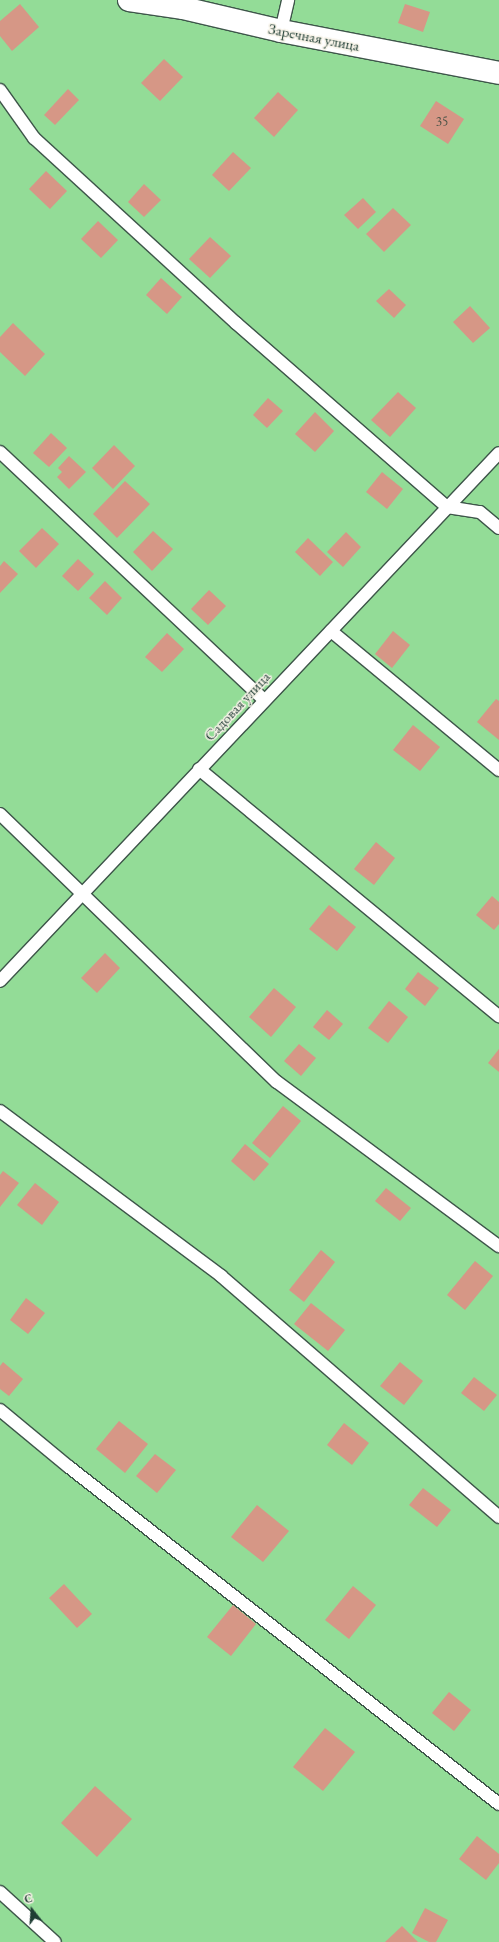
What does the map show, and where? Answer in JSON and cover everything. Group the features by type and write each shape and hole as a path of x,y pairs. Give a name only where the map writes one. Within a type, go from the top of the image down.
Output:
{"street":[{"name":"Заречная улица","path":"129,0 183,8 281,31 499,73"}],"lane":[{"path":"281,31 288,0"},
{"path":"0,90 34,138 236,323 446,507 480,512 499,528"},
{"path":"0,452 264,700"},
{"name":"Садовая улица","path":"0,981 264,700 331,631 446,507 499,453"},
{"path":"331,631 499,770"},
{"path":"199,769 499,1016"},
{"path":"0,814 278,1082 499,1246"},
{"path":"0,1111 221,1276 499,1517"},
{"path":"0,1410 69,1467 499,1804"},
{"path":"0,1892 55,1942"}],"green space":[{"path":"0,0 499,0 499,1942 0,1942"}],"building":[{"path":"20,4 39,27 12,51 0,36 0,21"},
{"path":"405,4 430,12 423,32 398,23"},
{"path":"164,59 183,77 160,101 141,83"},
{"path":"68,89 79,100 55,125 44,115"},
{"path":"278,92 298,110 274,137 254,118"},
{"path":"436,101 464,119 448,144 420,126"},
{"path":"233,152 251,168 229,191 212,175"},
{"path":"46,171 67,191 50,209 29,189"},
{"path":"144,184 161,200 144,217 128,202"},
{"path":"363,198 376,212 358,229 344,215"},
{"path":"393,208 411,225 384,252 366,234"},
{"path":"98,221 118,240 101,258 81,239"},
{"path":"210,237 231,256 210,278 189,259"},
{"path":"161,278 182,297 167,314 146,295"},
{"path":"389,289 406,305 394,318 376,301"},
{"path":"470,306 490,328 473,343 453,322"},
{"path":"13,323 45,354 25,376 0,352 0,337"},
{"path":"398,392 416,408 390,437 371,420"},
{"path":"268,398 283,411 267,428 253,415"},
{"path":"315,412 334,431 315,452 295,434"},
{"path":"51,433 67,448 49,467 33,453"},
{"path":"114,445 135,466 113,489 92,468"},
{"path":"69,456 86,472 69,489 57,477 62,472 58,468"},
{"path":"382,472 403,489 387,509 366,492"},
{"path":"125,481 150,504 117,538 93,514"},
{"path":"42,528 59,544 36,568 19,551"},
{"path":"153,531 173,549 152,571 133,552"},
{"path":"346,532 361,547 343,567 327,552"},
{"path":"308,538 333,562 320,576 295,552"},
{"path":"78,559 94,574 78,591 62,576"},
{"path":"4,561 18,574 0,593 0,566"},
{"path":"105,581 122,598 107,615 89,598"},
{"path":"209,590 226,606 208,625 191,609"},
{"path":"393,631 410,645 392,668 375,654"},
{"path":"167,633 184,649 162,672 145,657"},
{"path":"496,699 499,701 499,740 477,722"},
{"path":"413,725 440,747 420,771 393,750"},
{"path":"376,842 395,858 374,885 354,869"},
{"path":"492,896 499,902 499,924 494,930 476,915"},
{"path":"329,905 356,927 337,951 309,929"},
{"path":"105,953 120,968 97,993 81,978"},
{"path":"418,972 439,988 425,1006 405,989"},
{"path":"274,988 296,1007 271,1037 249,1017"},
{"path":"389,1001 408,1017 388,1043 368,1028"},
{"path":"327,1010 343,1024 329,1040 313,1027"},
{"path":"299,1044 316,1058 301,1076 284,1061"},
{"path":"499,1049 499,1072 488,1063"},
{"path":"283,1106 301,1121 270,1158 252,1143"},
{"path":"245,1144 269,1164 254,1181 231,1161"},
{"path":"3,1171 19,1183 0,1207 0,1175"},
{"path":"35,1183 59,1202 42,1225 17,1205"},
{"path":"386,1188 411,1208 400,1221 375,1201"},
{"path":"321,1250 335,1262 304,1302 289,1290"},
{"path":"475,1261 493,1276 465,1310 447,1295"},
{"path":"26,1298 45,1313 28,1334 10,1320"},
{"path":"311,1303 345,1330 328,1351 294,1324"},
{"path":"3,1362 23,1379 9,1396 0,1389 0,1366"},
{"path":"400,1362 423,1381 404,1405 380,1386"},
{"path":"474,1377 497,1395 484,1411 461,1393"},
{"path":"119,1421 148,1444 125,1473 96,1449"},
{"path":"344,1423 369,1443 352,1465 327,1445"},
{"path":"155,1454 176,1470 157,1493 136,1476"},
{"path":"423,1488 451,1510 437,1527 409,1505"},
{"path":"257,1505 289,1531 263,1562 231,1537"},
{"path":"64,1584 92,1614 77,1628 49,1598"},
{"path":"353,1586 376,1605 349,1639 325,1620"},
{"path":"233,1605 256,1624 231,1656 207,1637"},
{"path":"449,1692 471,1710 454,1731 432,1713"},
{"path":"325,1728 355,1752 323,1791 293,1767"},
{"path":"95,1786 132,1819 97,1857 61,1823"},
{"path":"477,1836 499,1854 499,1863 486,1880 459,1859"},
{"path":"425,1908 448,1920 436,1942 429,1942 412,1933"},
{"path":"402,1926 418,1942 385,1942"}]}
